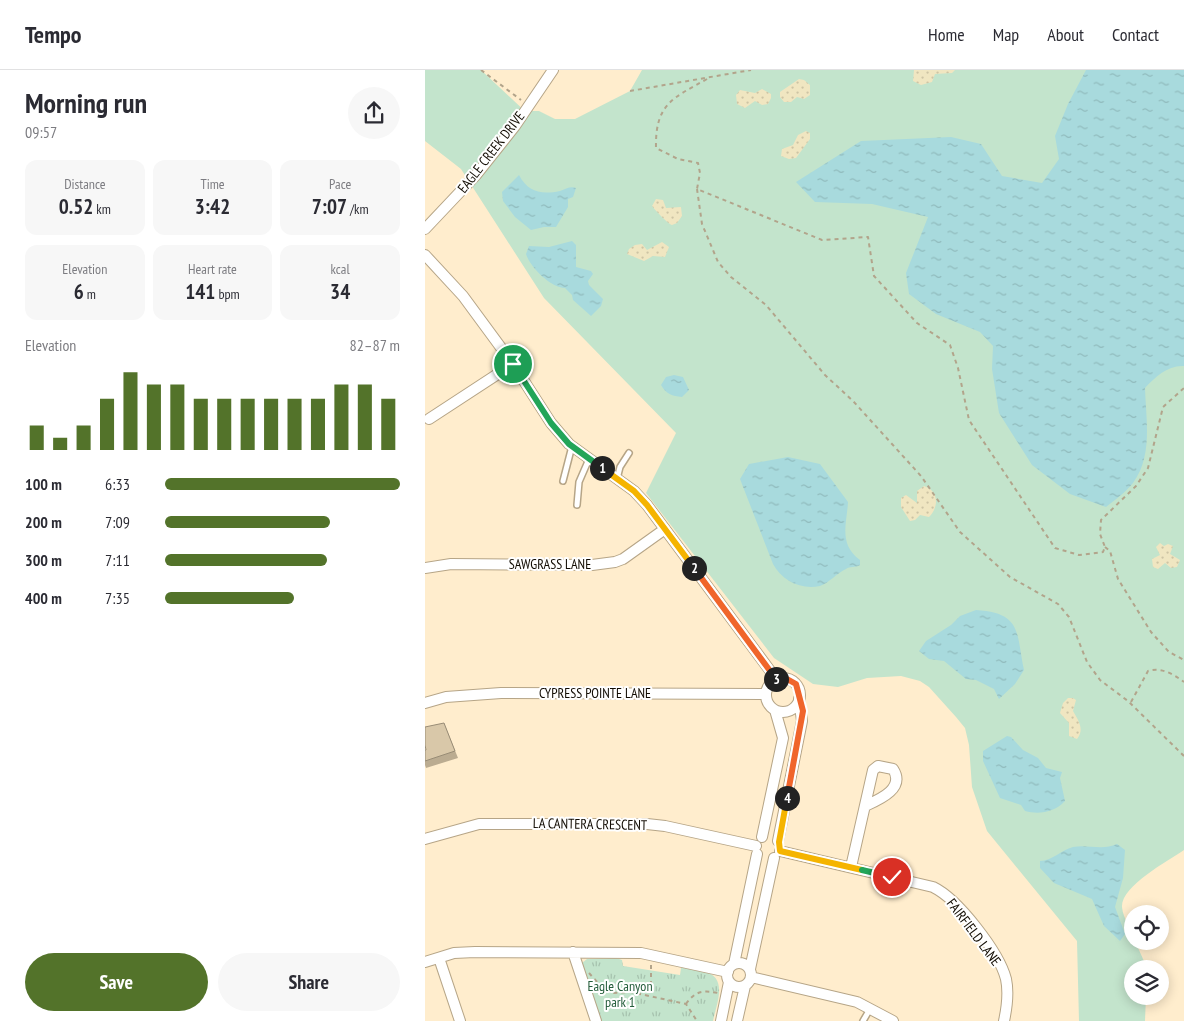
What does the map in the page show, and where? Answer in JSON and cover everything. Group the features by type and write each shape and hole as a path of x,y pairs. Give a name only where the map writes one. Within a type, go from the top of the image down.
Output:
{"street":[{"name":"EAGLE CREEK DRIVE","path":"425,229 476,174 515,126 527,105 553,70"},
{"path":"425,255 463,296 513,364 551,423 572,446 634,491 665,529 777,680"},
{"path":"429,419 513,364"},
{"name":"SAWGRASS LANE","path":"425,568 451,564 592,565 615,562 665,529"},
{"path":"737,1021 745,986 751,973 777,850 803,711 799,699 799,689 792,681 777,680 769,685 766,694 768,703 775,710 781,712 793,709 799,699"},
{"name":"CYPRESS POINTE LANE","path":"425,703 446,697 501,693 766,694"},
{"path":"721,1021 783,738 775,710"},
{"path":"851,867 865,806"},
{"name":"LA CANTERA CRESCENT","path":"425,839 479,824 647,824 665,826 757,850 763,859 777,850"},
{"path":"762,837 773,836 777,850"},
{"name":"FAIRFIELD LANE","path":"777,850 933,887 951,898 993,952 1001,966 1007,995 1004,1021"},
{"path":"425,962 475,952 633,953 730,973 738,988 745,986"},
{"path":"573,952 596,1021"},
{"path":"439,958 460,1021"},
{"path":"730,973 741,963 751,973 839,997 870,1008 893,1021"}],"lane":[{"path":"563,481 566,463 572,446"},
{"path":"617,479 620,467 629,453"},
{"path":"577,505 579,482 589,459"},
{"path":"863,1021 870,1008"}],"path":[{"path":"481,70 527,105"},
{"path":"630,91 751,70"},
{"path":"707,79 671,99 655,127 656,148 678,159 698,163 700,173 697,189 702,224 717,262 731,277 767,305 825,374 921,476 960,532 1011,577 1059,604 1069,617 1087,662 1100,680 1130,703 1184,756"},
{"path":"697,189 822,240 868,237 874,276 917,323 950,345 969,420 1001,471 1055,548 1079,555 1089,555 1103,552 1105,547"},
{"path":"1184,388 1163,406 1148,468 1136,486 1101,520 1100,534 1105,547 1110,551 1118,579 1151,632 1169,652 1184,660"},
{"path":"1130,703 1148,671 1156,669 1166,672 1184,682"},
{"path":"651,996 653,982 650,973 653,956"},
{"path":"580,971 592,974 599,984 613,993 631,992 686,1004 697,1021"},
{"path":"686,1004 693,995 700,991 727,995"}],"green space":[{"path":"425,70 481,70 529,115 532,111 539,111 555,119 575,119 630,91 642,70 1184,70 1184,850 1157,867 1137,883 1124,899 1122,907 1124,916 1124,950 1139,950 1143,960 1124,960 1124,1005 1146,1005 1145,1021 1079,1021 1077,941 987,831 972,787 969,745 965,728 929,687 920,681 901,676 867,678 838,687 813,684 774,658 646,493 676,433 544,298 461,169 425,141"},
{"name":"Eagle Canyon park 1","path":"616,958 622,960 623,966 680,975 681,968 689,968 710,974 716,978 719,991 713,1021 599,1021 582,963 587,959"}],"sand":[{"path":"914,70 955,70 952,73 935,74 932,82 921,85 913,81"},
{"path":"799,79 804,80 810,85 810,95 804,99 797,97 791,102 784,102 780,97 780,92"},
{"path":"762,89 771,94 768,104 762,105 755,101 745,108 737,104 736,95 740,90 755,93"},
{"path":"806,131 810,133 810,139 796,158 789,159 781,156 782,149 793,145 798,135"},
{"path":"656,199 663,200 666,208 681,207 682,216 677,223 670,224 652,206"},
{"path":"662,242 669,247 665,257 653,256 644,261 627,254 629,249 635,245 642,244 647,250"},
{"path":"924,486 929,488 935,495 935,509 929,517 920,515 915,520 910,521 901,507 901,498 906,495 917,503 917,491"},
{"path":"1160,543 1164,546 1168,544 1173,546 1170,554 1180,560 1177,567 1171,568 1165,563 1158,569 1153,567 1152,559 1160,555 1156,547"},
{"path":"1068,698 1076,700 1073,711 1081,728 1077,739 1069,736 1069,723 1060,713 1063,703"}],"water":[{"path":"1086,70 1184,70 1184,366 1173,367 1167,370 1145,388 1147,437 1143,461 1133,483 1106,507 1070,494 1032,465 999,413 992,369 993,346 980,332 936,314 909,294 906,273 928,217 872,204 815,202 796,182 861,141 951,137 981,144 1002,176 1042,183 1059,159 1055,136 1068,104"},
{"path":"519,175 531,189 536,191 547,193 576,188 573,197 568,199 568,207 556,227 531,230 515,217 503,201 502,192"},
{"path":"572,241 576,245 576,267 591,271 593,274 588,281 589,285 603,299 601,306 591,316 573,300 572,295 565,288 554,285 542,276 532,265 526,254 529,246 549,247"},
{"path":"674,375 683,377 689,390 682,397 670,394 661,385 666,377"},
{"path":"788,457 820,464 848,502 846,540 853,554 860,560 860,565 848,568 820,586 806,587 793,583 777,570 740,479 749,464"},
{"path":"976,610 1002,615 1009,620 1017,635 1024,670 1015,684 999,699 994,689 976,680 966,679 944,661 929,659 919,651 926,641 951,625 960,616"},
{"path":"1007,736 1011,737 1023,750 1038,758 1046,768 1062,772 1060,778 1065,801 1057,808 1047,812 1030,812 1025,811 1021,805 1000,798 983,761 983,751"},
{"path":"1117,844 1125,850 1123,878 1115,907 1124,931 1124,935 1120,941 1104,926 1092,899 1054,883 1040,868 1040,861 1049,859 1073,847 1111,846"}],"building":[{"path":"444,723 455,751 425,761 425,727"}],"route":[{"path":"513,364 551,423 569,444 634,491 647,505 777,680 782,678 792,681 799,689 799,699 803,711 802,721 779,842 780,851 892,877"}]}
